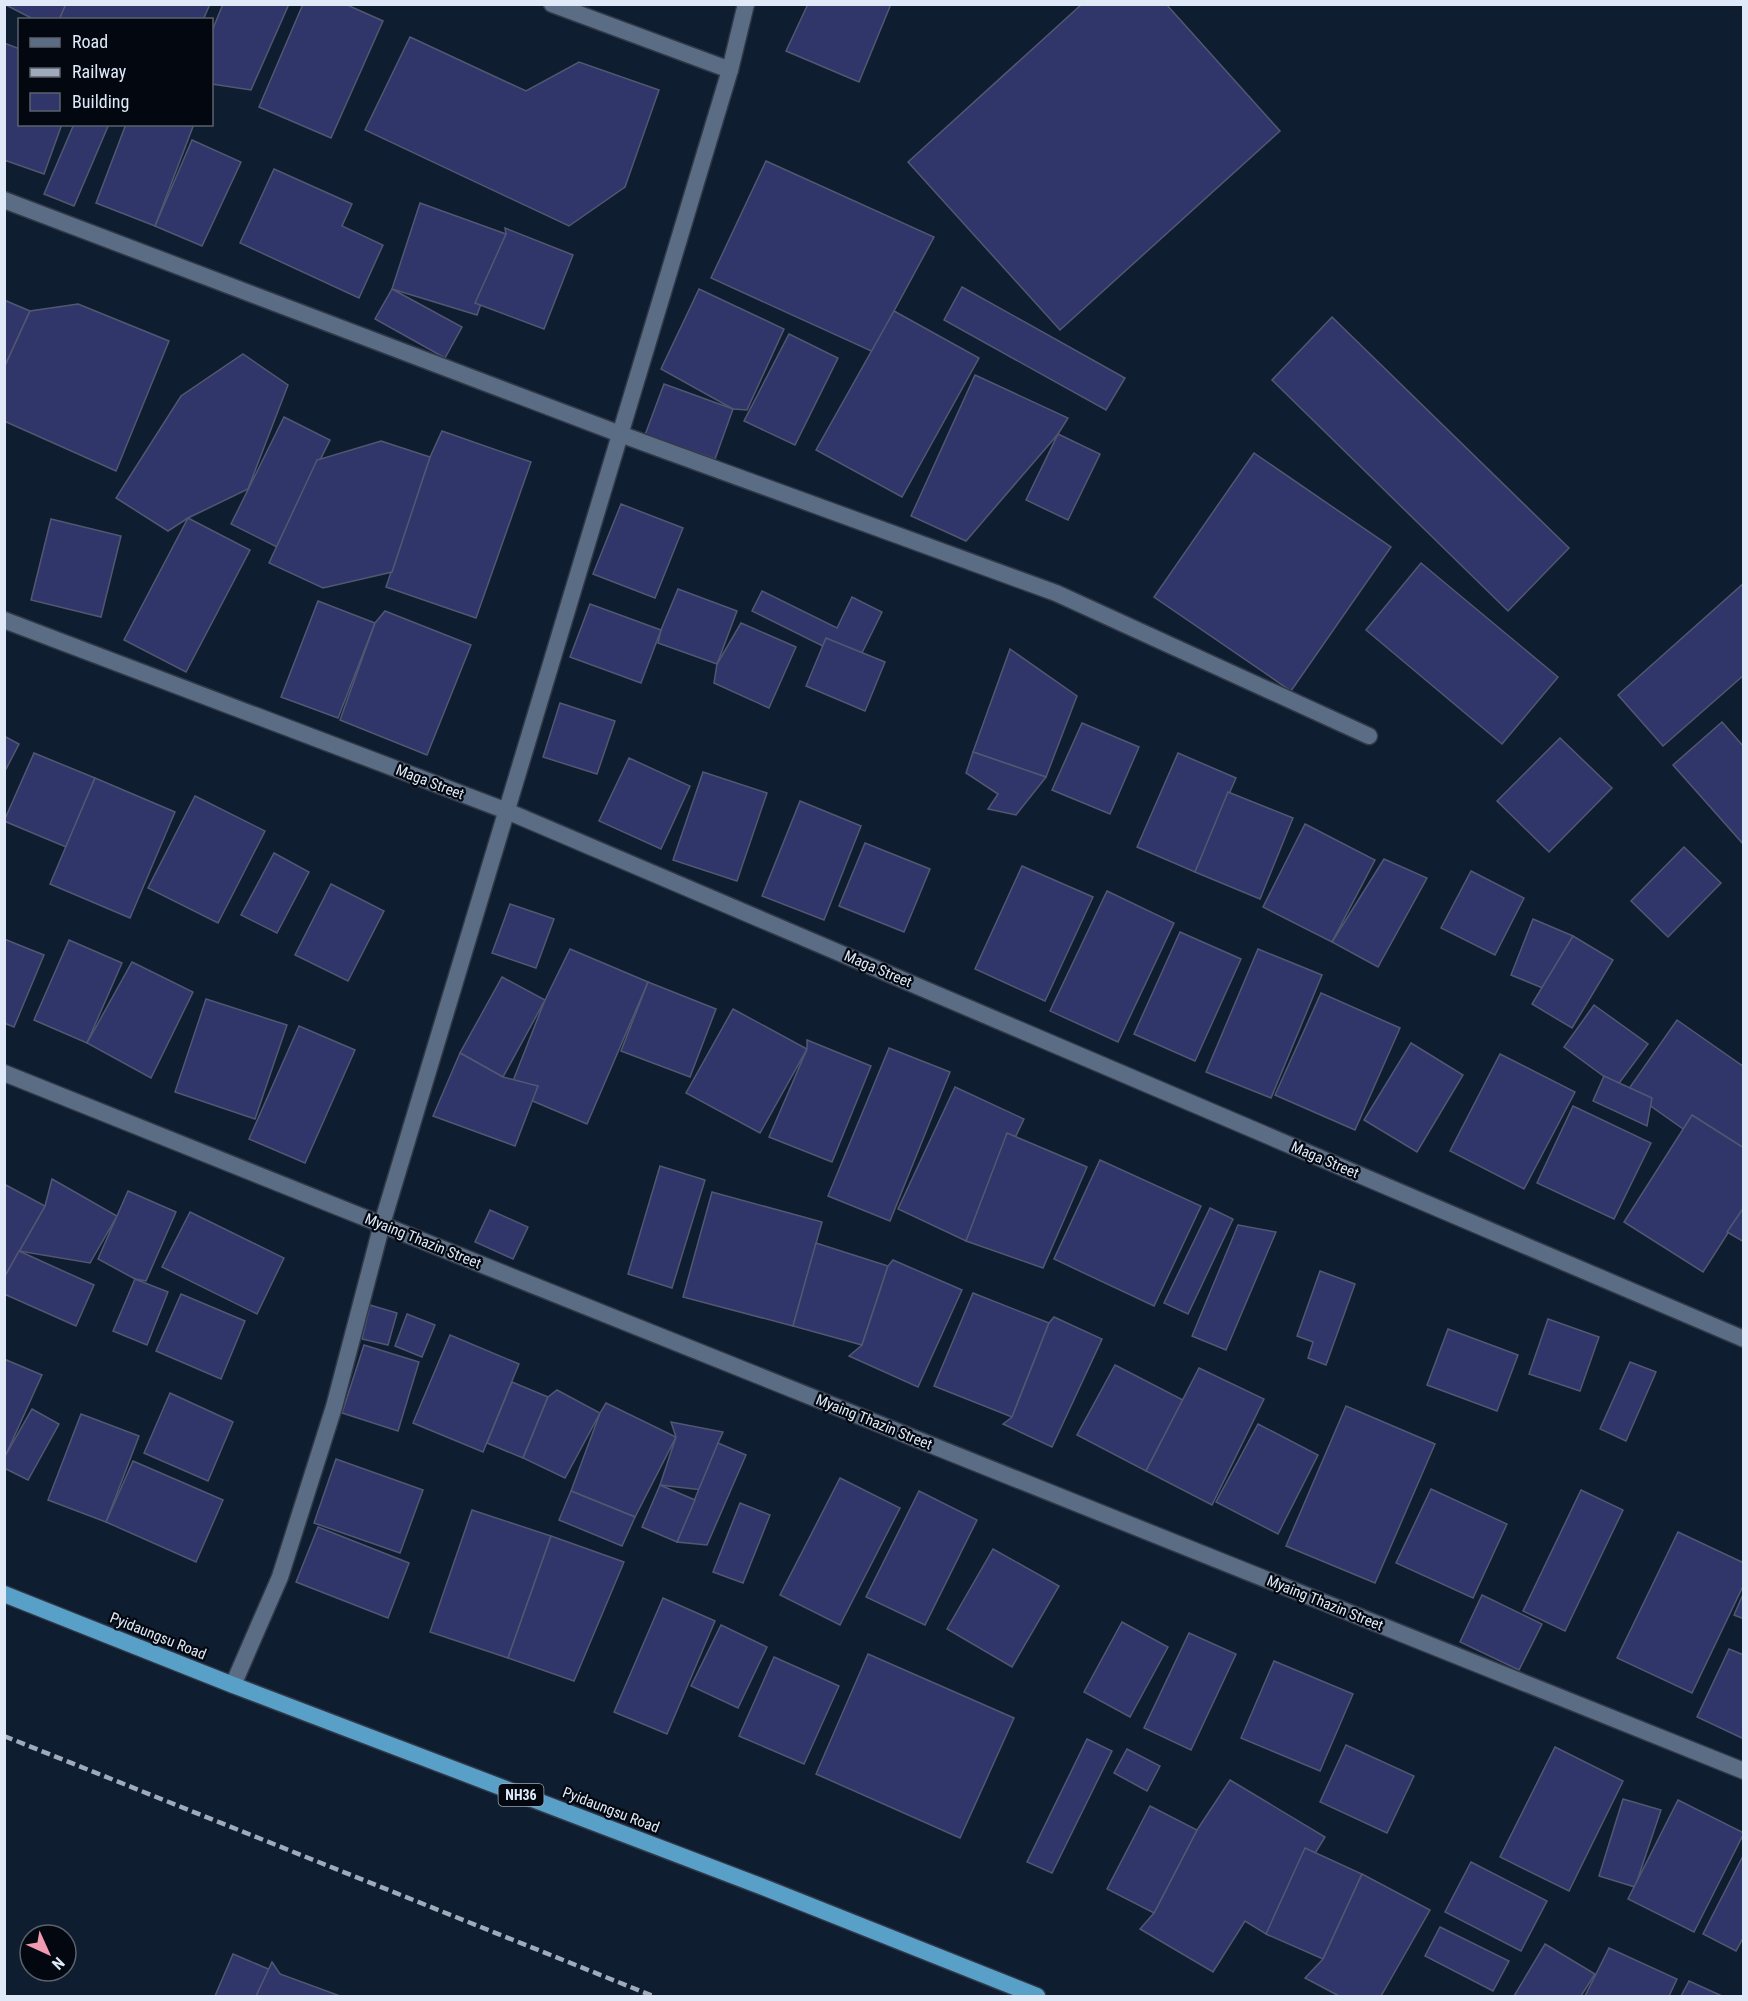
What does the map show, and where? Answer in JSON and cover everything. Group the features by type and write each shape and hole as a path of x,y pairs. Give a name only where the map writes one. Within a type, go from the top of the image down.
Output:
{"highway":[{"name":"Pyidaungsu Road","path":"4,1594 233,1685 763,1887 1037,1996"}],"street":[{"path":"552,4 730,70"},
{"path":"233,1685 280,1577 334,1407 382,1224 730,70 746,4"},
{"path":"4,200 621,434 1056,593 1369,735"},
{"name":"Maga Street","path":"4,620 507,811 1743,1339"},
{"name":"Myaing Thazin Street","path":"4,1073 1743,1771"}],"building":[{"path":"4,4 66,4 60,18 31,18"},
{"path":"66,4 210,4 204,18 60,18"},
{"path":"223,4 289,4 251,90 213,84 213,29"},
{"path":"303,4 345,4 383,21 331,138 259,107"},
{"path":"808,4 891,4 859,82 786,51"},
{"path":"1082,4 1166,4 1280,131 1060,330 908,162"},
{"path":"410,37 526,91 579,62 659,90 625,187 569,226 365,130"},
{"path":"4,43 18,48 18,126 61,126 44,174 4,160"},
{"path":"73,126 108,126 74,206 44,194"},
{"path":"125,126 193,126 155,226 96,203"},
{"path":"192,140 241,162 202,246 155,226"},
{"path":"766,161 934,237 894,311 880,355 711,278"},
{"path":"274,169 352,204 342,226 383,245 359,298 240,243"},
{"path":"420,203 506,234 477,315 392,289"},
{"path":"505,228 573,255 544,329 475,303 506,234"},
{"path":"962,287 1125,378 1106,410 944,320"},
{"path":"392,289 462,327 445,358 375,319"},
{"path":"699,289 784,329 747,410 733,409 661,369"},
{"path":"4,300 30,311 4,368"},
{"path":"78,304 169,341 116,471 4,421 4,368 30,311"},
{"path":"894,311 979,358 902,497 816,450"},
{"path":"1332,317 1569,548 1508,611 1272,380"},
{"path":"789,334 838,358 795,445 744,421"},
{"path":"243,354 288,385 248,489 188,518 168,531 116,498 181,396"},
{"path":"975,375 1068,418 1058,434 966,541 911,516"},
{"path":"664,384 733,409 715,459 645,435"},
{"path":"284,417 330,440 277,547 231,524"},
{"path":"442,431 531,462 476,618 386,587 430,457"},
{"path":"1058,434 1100,454 1068,520 1026,500"},
{"path":"381,441 430,457 392,572 323,588 269,563 317,460"},
{"path":"1254,453 1391,547 1291,691 1154,597"},
{"path":"621,504 683,528 655,598 593,574"},
{"path":"188,518 250,550 186,672 124,640"},
{"path":"51,519 121,536 101,617 31,600"},
{"path":"1421,563 1558,677 1502,744 1366,630"},
{"path":"1744,583 1744,675 1663,746 1618,695"},
{"path":"678,589 737,611 717,664 658,643"},
{"path":"762,591 837,628 852,597 882,612 857,663 752,611"},
{"path":"318,601 375,623 338,718 281,697"},
{"path":"590,604 661,630 641,683 570,657"},
{"path":"385,611 471,645 427,755 340,720 375,623"},
{"path":"741,623 796,647 769,708 714,683 717,664"},
{"path":"826,638 885,662 865,711 806,686"},
{"path":"1010,649 1077,696 1046,777 973,752"},
{"path":"560,703 615,721 597,774 543,757"},
{"path":"1722,722 1744,747 1744,845 1673,765"},
{"path":"1082,723 1139,747 1110,814 1052,790"},
{"path":"4,736 19,744 4,773"},
{"path":"1560,738 1612,788 1549,852 1497,801"},
{"path":"973,752 1046,777 1016,815 988,809 998,794 966,773"},
{"path":"34,753 95,778 66,847 4,821"},
{"path":"1178,753 1236,778 1195,872 1137,847"},
{"path":"629,758 690,786 661,849 599,821"},
{"path":"703,772 767,793 737,881 673,860"},
{"path":"95,778 175,812 130,918 50,884"},
{"path":"1228,792 1293,818 1260,899 1195,872"},
{"path":"195,796 265,831 218,923 148,888"},
{"path":"800,801 861,826 824,920 762,896"},
{"path":"1305,824 1375,860 1332,942 1263,907"},
{"path":"865,843 930,869 904,932 839,906"},
{"path":"1684,847 1721,883 1668,937 1631,901"},
{"path":"274,853 309,872 277,933 241,915"},
{"path":"1384,859 1427,878 1378,967 1332,942"},
{"path":"1022,866 1093,897 1045,1001 975,969"},
{"path":"1471,871 1524,898 1495,955 1441,928"},
{"path":"331,884 384,911 348,981 295,955"},
{"path":"1107,891 1174,923 1118,1042 1050,1011"},
{"path":"510,904 554,919 536,968 492,953"},
{"path":"1533,919 1573,936 1550,991 1511,975"},
{"path":"1180,932 1241,959 1195,1061 1134,1034"},
{"path":"1573,936 1613,960 1572,1028 1532,1004"},
{"path":"4,939 44,955 14,1027 4,1023"},
{"path":"69,940 122,963 87,1043 34,1020"},
{"path":"570,949 648,982 587,1124 509,1091 545,1000"},
{"path":"1258,949 1322,975 1271,1098 1206,1072"},
{"path":"132,962 193,992 151,1078 87,1043"},
{"path":"502,977 545,1000 503,1077 460,1053"},
{"path":"648,982 716,1009 690,1077 621,1051"},
{"path":"1321,993 1400,1028 1355,1130 1275,1095"},
{"path":"206,999 287,1025 255,1119 175,1092"},
{"path":"1594,1005 1648,1044 1617,1086 1564,1047"},
{"path":"733,1009 807,1049 760,1133 686,1093"},
{"path":"1677,1020 1744,1067 1744,1164 1740,1169 1628,1090"},
{"path":"299,1026 355,1050 305,1163 249,1139"},
{"path":"807,1040 871,1066 832,1162 769,1137 807,1049"},
{"path":"1411,1043 1463,1075 1417,1152 1364,1120"},
{"path":"889,1048 950,1072 890,1221 828,1196"},
{"path":"460,1053 503,1077 538,1086 515,1146 433,1116"},
{"path":"1500,1054 1575,1092 1524,1189 1450,1151"},
{"path":"1604,1076 1652,1098 1647,1126 1593,1101"},
{"path":"955,1087 1024,1119 966,1241 898,1209"},
{"path":"1573,1106 1651,1143 1614,1219 1537,1183"},
{"path":"1692,1115 1744,1148 1744,1208 1703,1272 1624,1222"},
{"path":"1007,1133 1087,1167 1043,1268 966,1241"},
{"path":"1100,1160 1201,1206 1154,1306 1054,1259"},
{"path":"660,1166 705,1180 672,1288 628,1274"},
{"path":"52,1179 117,1216 90,1263 19,1251 45,1206"},
{"path":"4,1184 45,1206 4,1278"},
{"path":"128,1191 176,1212 146,1281 135,1279 98,1259"},
{"path":"712,1192 822,1222 793,1326 683,1297"},
{"path":"1744,1207 1744,1242 1727,1232"},
{"path":"1210,1208 1233,1219 1188,1314 1164,1303"},
{"path":"490,1210 528,1227 513,1259 475,1242"},
{"path":"190,1212 284,1258 257,1314 162,1267"},
{"path":"1238,1225 1276,1232 1226,1350 1192,1336"},
{"path":"816,1243 888,1266 862,1345 793,1326"},
{"path":"19,1251 94,1285 76,1326 4,1294 4,1278"},
{"path":"893,1260 962,1290 918,1387 849,1356 862,1345 888,1266"},
{"path":"1320,1271 1355,1284 1326,1365 1308,1358 1313,1342 1297,1336"},
{"path":"135,1279 168,1292 147,1345 113,1331"},
{"path":"973,1293 1049,1323 1012,1417 934,1386"},
{"path":"181,1294 245,1321 221,1379 156,1351"},
{"path":"370,1305 397,1313 388,1345 362,1339"},
{"path":"407,1314 435,1325 422,1357 395,1346"},
{"path":"1054,1317 1102,1339 1052,1447 1003,1424 1012,1417 1049,1323"},
{"path":"1548,1319 1599,1337 1580,1391 1529,1374"},
{"path":"1448,1329 1518,1355 1497,1411 1427,1385"},
{"path":"450,1335 519,1364 483,1452 413,1423"},
{"path":"364,1345 419,1362 398,1431 342,1413"},
{"path":"4,1359 42,1375 4,1459"},
{"path":"1630,1362 1656,1372 1626,1441 1600,1429"},
{"path":"1115,1365 1183,1400 1146,1471 1077,1435"},
{"path":"1199,1368 1264,1399 1212,1505 1146,1471"},
{"path":"512,1382 548,1397 523,1458 487,1443"},
{"path":"557,1390 600,1413 565,1478 523,1458 548,1397"},
{"path":"170,1393 233,1422 208,1481 144,1453"},
{"path":"606,1403 676,1437 635,1517 571,1491 600,1413"},
{"path":"1346,1406 1435,1444 1375,1583 1286,1546"},
{"path":"32,1409 59,1424 28,1480 4,1468 4,1458"},
{"path":"81,1414 139,1436 106,1522 48,1500"},
{"path":"671,1422 723,1432 718,1443 711,1491 660,1485 676,1437"},
{"path":"1258,1424 1318,1455 1278,1534 1216,1502"},
{"path":"718,1443 746,1455 707,1545 677,1542"},
{"path":"336,1459 423,1490 400,1553 314,1523"},
{"path":"133,1461 223,1500 196,1562 106,1522"},
{"path":"840,1478 900,1508 840,1625 780,1595"},
{"path":"660,1485 695,1500 677,1542 642,1527"},
{"path":"1431,1489 1507,1524 1473,1598 1396,1563"},
{"path":"1581,1490 1623,1510 1565,1631 1523,1611"},
{"path":"571,1491 635,1517 622,1546 559,1520"},
{"path":"919,1491 977,1520 925,1625 866,1597"},
{"path":"740,1503 770,1515 743,1583 713,1572"},
{"path":"472,1510 551,1536 508,1658 430,1632"},
{"path":"318,1527 409,1563 388,1618 296,1582"},
{"path":"1678,1532 1744,1563 1744,1584 1692,1693 1617,1658"},
{"path":"551,1536 624,1562 574,1681 508,1658"},
{"path":"993,1549 1059,1586 1012,1667 947,1629"},
{"path":"1744,1592 1744,1619 1734,1615"},
{"path":"1482,1595 1542,1624 1519,1670 1460,1642"},
{"path":"663,1598 715,1621 667,1734 614,1712"},
{"path":"1122,1622 1168,1647 1130,1717 1084,1692"},
{"path":"721,1625 767,1647 738,1708 691,1686"},
{"path":"1189,1633 1236,1654 1191,1750 1144,1728"},
{"path":"1729,1649 1744,1655 1744,1739 1697,1717"},
{"path":"868,1654 1014,1718 960,1838 816,1774"},
{"path":"774,1657 839,1686 804,1764 739,1736"},
{"path":"1274,1661 1353,1694 1320,1771 1241,1738"},
{"path":"1087,1739 1112,1751 1052,1873 1027,1862"},
{"path":"1346,1745 1414,1776 1387,1833 1320,1802"},
{"path":"1555,1747 1623,1781 1569,1891 1500,1857"},
{"path":"1127,1749 1160,1766 1147,1791 1114,1773"},
{"path":"1230,1780 1325,1837 1266,1934 1245,1921 1213,1972 1140,1929 1154,1913 1197,1830"},
{"path":"1623,1799 1661,1810 1635,1887 1599,1876"},
{"path":"1678,1800 1744,1833 1694,1932 1628,1899"},
{"path":"1150,1806 1197,1830 1154,1913 1107,1889"},
{"path":"1305,1848 1362,1874 1323,1959 1266,1934"},
{"path":"1744,1854 1744,1936 1736,1951 1703,1934"},
{"path":"1471,1862 1547,1901 1521,1951 1445,1912"},
{"path":"1362,1874 1430,1910 1381,1996 1339,1996 1305,1978 1323,1959"},
{"path":"1440,1927 1509,1961 1493,1991 1425,1956"},
{"path":"1545,1944 1595,1974 1581,1996 1514,1996"},
{"path":"1609,1948 1677,1979 1669,1996 1585,1996"},
{"path":"233,1954 280,1974 271,1996 215,1996"},
{"path":"272,1962 280,1974 340,1996 256,1996"},
{"path":"1689,1981 1722,1996 1681,1996"}],"railway":[{"path":"4,1736 653,1996"}]}
